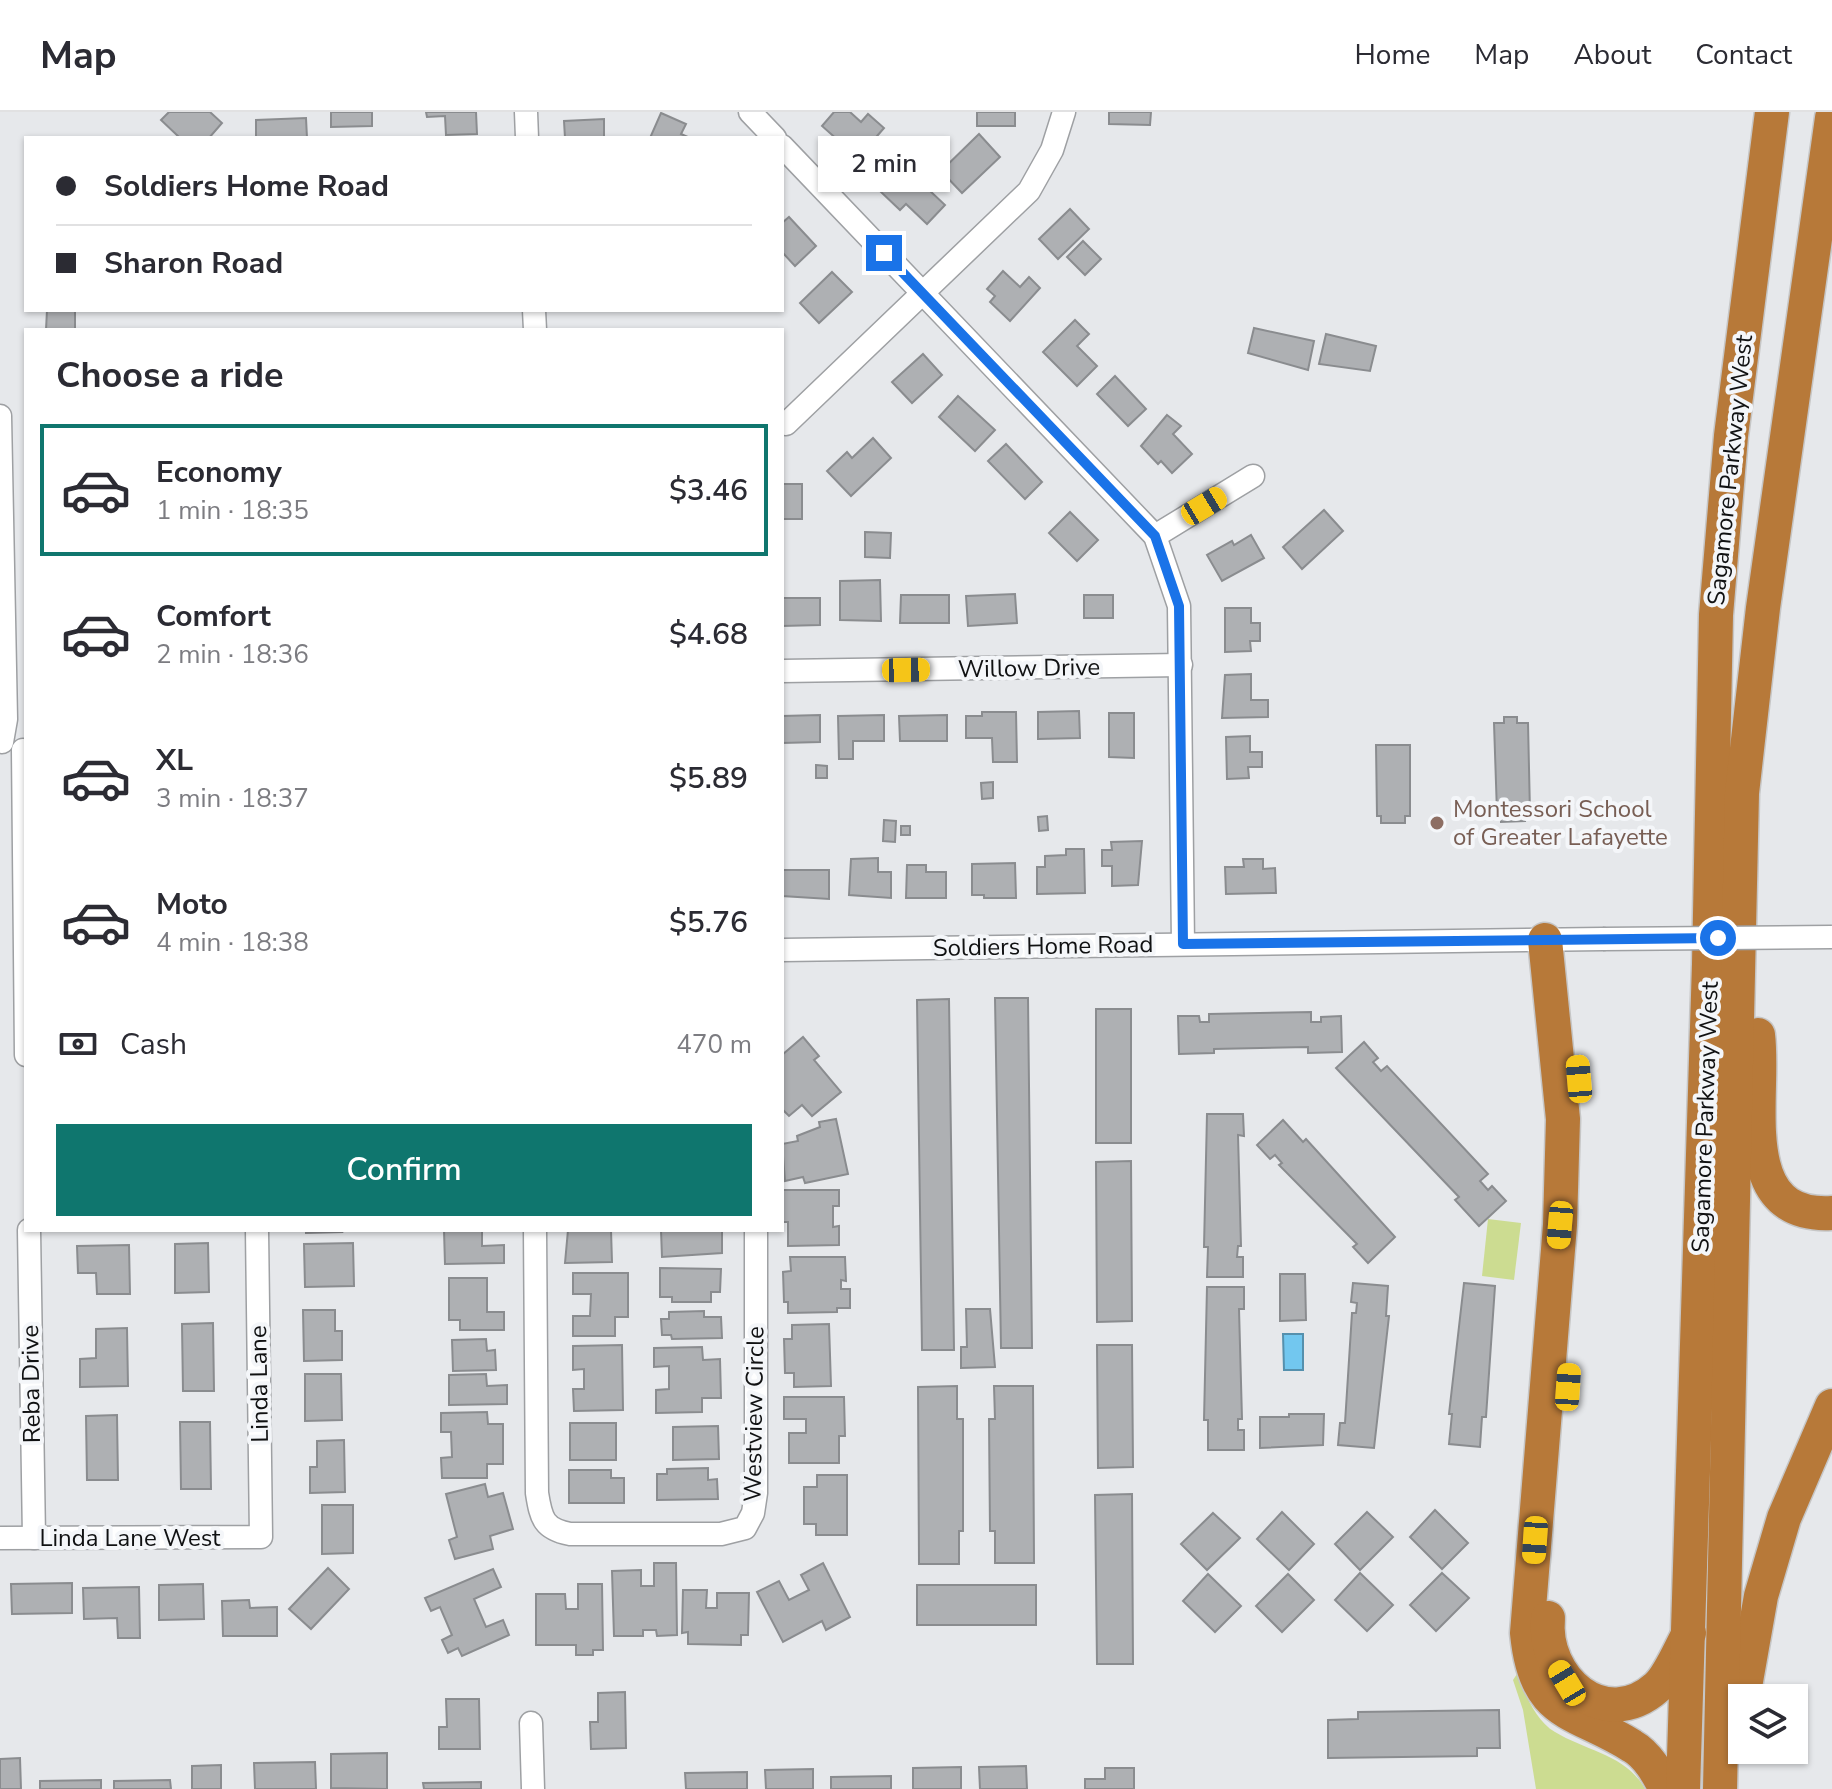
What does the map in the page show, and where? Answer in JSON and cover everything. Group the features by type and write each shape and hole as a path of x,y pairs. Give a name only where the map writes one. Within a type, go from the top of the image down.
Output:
{"highway":[{"name":"Sagamore Parkway West","path":"1683,1789 1691,1629 1716,615 1731,436 1772,112"},
{"name":"Sagamore Parkway West","path":"1722,1789 1742,793 1761,623 1832,118"},
{"path":"1739,911 1759,1042 1761,1162 1769,1183 1783,1199 1802,1211 1832,1213"},
{"path":"1557,940 1579,1079 1582,1176 1579,1250 1547,1627 1553,1660 1567,1683 1585,1697 1616,1704 1637,1698 1658,1686 1691,1629"},
{"path":"1557,940 1563,1119 1560,1225 1527,1633 1529,1655 1533,1675 1564,1712 1634,1747 1656,1770 1666,1789"},
{"path":"1745,1684 1761,1596 1780,1531 1832,1406"},
{"path":"1722,1789 1728,1762"}],"street":[{"path":"526,112 527,136"},
{"path":"750,112 773,136"},
{"path":"786,424 1029,191 1052,150 1064,112"},
{"path":"784,148 1155,536 1179,606 1183,944"},
{"path":"0,416 6,719 1,742 24,751"},
{"path":"1155,536 1253,476"},
{"name":"Willow Drive","path":"784,671 1181,665"},
{"name":"Soldiers Home Road","path":"784,950 1832,937"},
{"name":"Reba Drive","path":"29,1232 34,1538"},
{"name":"Linda Lane","path":"257,1232 261,1537"},
{"name":"Westview Circle","path":"535,1232 537,1493 545,1525 552,1531 570,1534 721,1534 745,1528 753,1513 756,1493 756,1232"},
{"name":"Linda Lane West","path":"0,1538 261,1537"},
{"path":"531,1723 533,1789"}],"green space":[{"path":"1488,1219 1521,1223 1514,1280 1482,1276"},
{"path":"1517,1674 1532,1706 1548,1727 1628,1768 1645,1789 1536,1789 1523,1710 1513,1680"}],"water":[{"path":"1283,1334 1303,1334 1303,1370 1284,1370"}],"building":[{"path":"169,112 210,112 222,123 211,136 178,136 161,120"},
{"path":"331,112 372,112 372,126 331,127"},
{"path":"426,112 476,112 477,134 446,135 445,116 427,117"},
{"path":"834,112 850,112 861,122 868,114 884,128 858,158 822,126"},
{"path":"977,112 1015,112 1015,126 977,126"},
{"path":"1109,112 1151,112 1150,125 1109,124"},
{"path":"661,113 686,124 681,134 686,136 651,136"},
{"path":"306,118 307,136 256,136 256,120"},
{"path":"604,119 604,136 565,136 564,121"},
{"path":"979,134 1000,157 962,193 941,171"},
{"path":"914,157 939,180 929,190 945,205 927,224 906,204 900,210 881,192"},
{"path":"1070,209 1089,229 1058,259 1039,239"},
{"path":"789,217 816,246 795,266 784,254 784,221"},
{"path":"1083,241 1101,259 1085,275 1067,257"},
{"path":"1003,271 1020,287 1029,277 1040,288 1010,321 990,302 995,296 987,289"},
{"path":"832,272 852,292 819,323 800,303"},
{"path":"47,312 75,312 75,328 46,328"},
{"path":"1075,320 1089,334 1077,346 1097,366 1077,386 1043,352"},
{"path":"1254,328 1314,341 1308,370 1248,353"},
{"path":"1326,334 1376,346 1370,371 1319,364"},
{"path":"923,354 942,375 912,403 892,382"},
{"path":"1115,376 1146,409 1128,426 1097,394"},
{"path":"958,396 995,430 975,451 939,417"},
{"path":"1167,415 1181,426 1173,434 1192,454 1172,473 1161,461 1158,464 1141,446"},
{"path":"873,438 891,458 851,496 827,471 847,452 852,458"},
{"path":"1006,444 1042,482 1025,499 988,461"},
{"path":"784,484 802,484 802,519 784,519"},
{"path":"1324,510 1343,531 1302,569 1283,547"},
{"path":"1070,512 1098,540 1077,561 1049,533"},
{"path":"865,532 891,533 890,558 865,557"},
{"path":"1251,535 1264,558 1222,581 1207,555 1232,541 1234,545"},
{"path":"880,580 881,621 840,620 840,581"},
{"path":"1015,594 1017,623 968,626 966,596"},
{"path":"901,595 949,595 949,623 900,623"},
{"path":"1084,595 1113,595 1113,618 1084,618"},
{"path":"784,598 820,598 820,625 784,626"},
{"path":"1225,608 1251,608 1251,623 1260,623 1260,641 1250,641 1251,651 1225,652"},
{"path":"1251,674 1251,700 1268,700 1268,717 1222,718 1225,675"},
{"path":"1079,711 1080,738 1038,739 1038,712"},
{"path":"982,712 1016,712 1017,762 993,762 992,738 966,738 966,716 982,716"},
{"path":"1109,713 1134,713 1134,758 1109,757"},
{"path":"820,715 820,742 784,743 784,716"},
{"path":"884,715 884,741 853,741 853,759 839,759 838,716"},
{"path":"947,715 947,741 900,741 899,716"},
{"path":"1504,717 1517,717 1517,723 1528,723 1530,813 1524,813 1525,821 1501,822 1501,813 1497,813 1494,723 1504,723"},
{"path":"1250,736 1250,752 1262,752 1262,767 1248,767 1249,778 1227,779 1226,737"},
{"path":"1376,745 1410,745 1410,816 1405,816 1405,823 1381,823 1381,816 1377,816"},
{"path":"816,765 827,766 827,778 816,778"},
{"path":"993,782 993,798 982,799 981,783"},
{"path":"1047,816 1048,830 1039,831 1038,817"},
{"path":"884,820 896,821 895,842 883,841"},
{"path":"901,826 910,826 910,835 901,835"},
{"path":"1142,841 1138,885 1112,886 1112,866 1102,866 1102,850 1112,850 1111,842"},
{"path":"1066,849 1084,849 1085,893 1037,894 1037,867 1045,867 1045,856 1066,855"},
{"path":"878,858 878,872 891,872 891,898 849,895 851,859"},
{"path":"1243,859 1263,859 1263,869 1275,868 1276,893 1226,894 1225,867 1244,867"},
{"path":"1015,863 1016,898 972,895 972,864"},
{"path":"907,865 926,865 926,872 946,872 946,898 906,898"},
{"path":"784,870 829,870 829,899 784,896"},
{"path":"995,998 1028,998 1032,1348 1001,1348"},
{"path":"949,999 954,1350 922,1350 917,1000"},
{"path":"1096,1009 1131,1009 1131,1143 1096,1143"},
{"path":"1311,1012 1311,1022 1321,1022 1321,1017 1341,1016 1342,1052 1308,1053 1308,1047 1214,1049 1214,1053 1179,1054 1178,1016 1199,1016 1200,1022 1209,1022 1209,1014"},
{"path":"803,1037 819,1056 814,1060 841,1092 812,1116 802,1105 789,1116 784,1111 784,1053"},
{"path":"1364,1042 1378,1058 1373,1062 1381,1071 1387,1066 1488,1174 1480,1181 1488,1190 1492,1186 1506,1201 1479,1226 1455,1200 1459,1197 1336,1068"},
{"path":"1207,1114 1243,1114 1244,1136 1238,1135 1241,1246 1238,1246 1237,1257 1243,1257 1243,1277 1207,1277 1208,1247 1204,1247"},
{"path":"836,1119 848,1174 805,1183 803,1177 785,1181 784,1144 798,1141 797,1136 820,1127 819,1122"},
{"path":"1283,1120 1303,1142 1306,1139 1395,1237 1368,1263 1353,1247 1357,1244 1279,1165 1282,1163 1275,1155 1270,1159 1257,1145"},
{"path":"1131,1161 1132,1321 1097,1322 1096,1162"},
{"path":"784,1190 839,1190 839,1206 833,1206 833,1227 839,1226 839,1245 788,1246 788,1222 784,1222"},
{"path":"444,1232 482,1232 482,1246 504,1245 504,1263 445,1264"},
{"path":"568,1232 611,1232 612,1262 565,1263"},
{"path":"661,1232 722,1232 722,1253 662,1257"},
{"path":"208,1243 209,1292 175,1293 175,1244"},
{"path":"353,1243 354,1286 305,1287 304,1244"},
{"path":"129,1245 130,1294 97,1294 96,1273 78,1273 77,1246"},
{"path":"790,1257 845,1257 846,1281 841,1280 841,1289 850,1289 850,1308 837,1308 837,1312 788,1313 788,1302 784,1302 783,1272 791,1271"},
{"path":"660,1268 721,1269 720,1292 711,1292 711,1302 672,1302 672,1297 660,1297"},
{"path":"573,1273 628,1273 628,1317 615,1317 615,1336 573,1336 573,1316 590,1316 591,1294 573,1294"},
{"path":"1280,1274 1305,1274 1306,1320 1280,1321"},
{"path":"449,1278 487,1278 487,1312 504,1312 504,1330 460,1330 460,1320 449,1320"},
{"path":"1353,1283 1388,1286 1386,1316 1389,1316 1374,1448 1338,1445 1340,1423 1345,1423 1352,1313 1356,1313 1357,1303 1351,1302"},
{"path":"1464,1283 1495,1286 1486,1417 1482,1417 1480,1447 1449,1444 1452,1414 1449,1414"},
{"path":"1207,1287 1244,1287 1244,1309 1239,1309 1242,1419 1238,1419 1238,1430 1244,1430 1244,1450 1208,1450 1208,1420 1204,1420"},
{"path":"966,1309 990,1309 995,1367 961,1368 961,1347 967,1347"},
{"path":"303,1310 335,1310 335,1331 342,1331 342,1360 304,1361"},
{"path":"704,1311 704,1317 721,1317 722,1338 672,1339 671,1335 662,1335 661,1319 669,1319 669,1312"},
{"path":"213,1323 214,1391 183,1391 182,1324"},
{"path":"829,1324 831,1386 794,1387 794,1373 785,1373 784,1339 792,1339 792,1325"},
{"path":"127,1328 128,1386 80,1387 80,1359 96,1358 96,1329"},
{"path":"486,1339 487,1351 495,1350 496,1370 453,1371 452,1340"},
{"path":"622,1345 623,1410 574,1411 573,1389 584,1389 584,1369 573,1370 573,1346"},
{"path":"1097,1345 1132,1345 1133,1467 1098,1468"},
{"path":"702,1347 703,1360 720,1359 721,1398 702,1398 702,1412 656,1413 656,1390 669,1389 669,1366 654,1367 654,1348"},
{"path":"305,1374 341,1374 342,1420 305,1421"},
{"path":"486,1374 487,1386 507,1385 507,1404 449,1405 449,1375"},
{"path":"957,1386 957,1419 963,1419 963,1531 959,1531 959,1564 919,1564 918,1387"},
{"path":"994,1386 1033,1386 1034,1563 995,1563 995,1531 990,1531 989,1419 995,1419"},
{"path":"784,1397 844,1397 845,1436 839,1436 839,1463 789,1463 789,1433 806,1433 806,1419 784,1419"},
{"path":"487,1412 488,1424 503,1424 503,1464 487,1464 487,1478 442,1478 441,1458 452,1457 451,1432 441,1432 441,1413"},
{"path":"1289,1414 1324,1414 1323,1445 1260,1448 1260,1417 1289,1417"},
{"path":"117,1415 118,1480 87,1480 86,1416"},
{"path":"180,1422 210,1422 211,1489 181,1489"},
{"path":"570,1423 616,1423 616,1460 570,1460"},
{"path":"718,1426 719,1459 673,1460 673,1427"},
{"path":"344,1440 345,1492 310,1493 310,1467 317,1467 317,1441"},
{"path":"708,1468 708,1480 717,1479 718,1499 657,1500 657,1474 667,1474 667,1469"},
{"path":"569,1470 611,1470 611,1478 624,1478 624,1503 569,1503"},
{"path":"817,1475 847,1475 847,1535 816,1535 816,1524 804,1524 804,1487 817,1487"},
{"path":"485,1484 488,1497 503,1493 513,1529 490,1536 493,1549 455,1559 449,1540 457,1537 446,1494"},
{"path":"1132,1494 1133,1664 1097,1664 1095,1495"},
{"path":"322,1505 353,1505 353,1553 322,1554"},
{"path":"1435,1510 1468,1543 1442,1569 1410,1537"},
{"path":"1282,1512 1314,1544 1289,1570 1257,1539"},
{"path":"1367,1512 1393,1537 1360,1570 1335,1544"},
{"path":"1213,1513 1240,1538 1207,1570 1181,1544"},
{"path":"654,1563 676,1563 677,1635 657,1636 656,1630 643,1630 643,1636 614,1636 612,1571 641,1570 641,1586 654,1586"},
{"path":"823,1563 850,1617 826,1630 822,1621 783,1642 757,1592 779,1581 789,1600 809,1590 801,1575"},
{"path":"328,1568 349,1589 311,1629 289,1609"},
{"path":"493,1569 501,1587 474,1599 486,1627 503,1620 509,1635 462,1656 458,1648 448,1653 442,1640 452,1635 440,1607 431,1611 425,1598"},
{"path":"1360,1573 1393,1605 1367,1631 1335,1600"},
{"path":"1442,1573 1469,1598 1436,1631 1410,1605"},
{"path":"1208,1574 1241,1606 1215,1632 1183,1601"},
{"path":"1288,1574 1314,1600 1282,1632 1256,1606"},
{"path":"72,1583 72,1613 12,1614 11,1584"},
{"path":"203,1584 204,1619 159,1620 159,1585"},
{"path":"578,1584 602,1584 603,1650 593,1650 593,1655 576,1655 576,1645 536,1645 536,1594 565,1594 566,1609 578,1609"},
{"path":"917,1585 1036,1585 1036,1625 917,1625"},
{"path":"139,1587 140,1638 118,1638 117,1618 84,1619 83,1588"},
{"path":"683,1590 707,1590 706,1608 717,1608 717,1593 749,1593 748,1635 741,1635 741,1645 688,1644 688,1632 682,1633"},
{"path":"249,1600 250,1608 277,1607 277,1636 223,1636 222,1601"},
{"path":"625,1692 626,1748 591,1749 590,1722 598,1722 598,1693"},
{"path":"446,1699 479,1699 480,1749 439,1749 439,1727 447,1727"},
{"path":"1499,1710 1500,1748 1477,1748 1477,1756 1328,1758 1328,1720 1358,1719 1358,1712"},
{"path":"387,1753 387,1789 331,1788 331,1754"},
{"path":"20,1758 21,1789 0,1789 0,1759"},
{"path":"315,1762 316,1789 255,1789 254,1763"},
{"path":"221,1765 221,1789 192,1789 192,1766"},
{"path":"1026,1766 1027,1789 980,1789 979,1767"},
{"path":"961,1767 961,1789 913,1789 913,1768"},
{"path":"1105,1768 1134,1768 1134,1789 1085,1789 1085,1779 1105,1779"},
{"path":"813,1769 813,1789 766,1789 765,1770"},
{"path":"747,1772 747,1789 686,1789 685,1773"},
{"path":"891,1776 891,1789 831,1789 831,1777"},
{"path":"101,1780 101,1789 40,1789 40,1781"},
{"path":"170,1780 171,1789 114,1789 114,1781"},
{"path":"481,1782 481,1789 424,1789 423,1783"}],"place":[{"name":"Montessori School of Greater Lafayette","path":"1437,823"}],"route":[{"path":"884,253 1155,536 1170,571 1179,606 1183,944 1718,938"}]}
